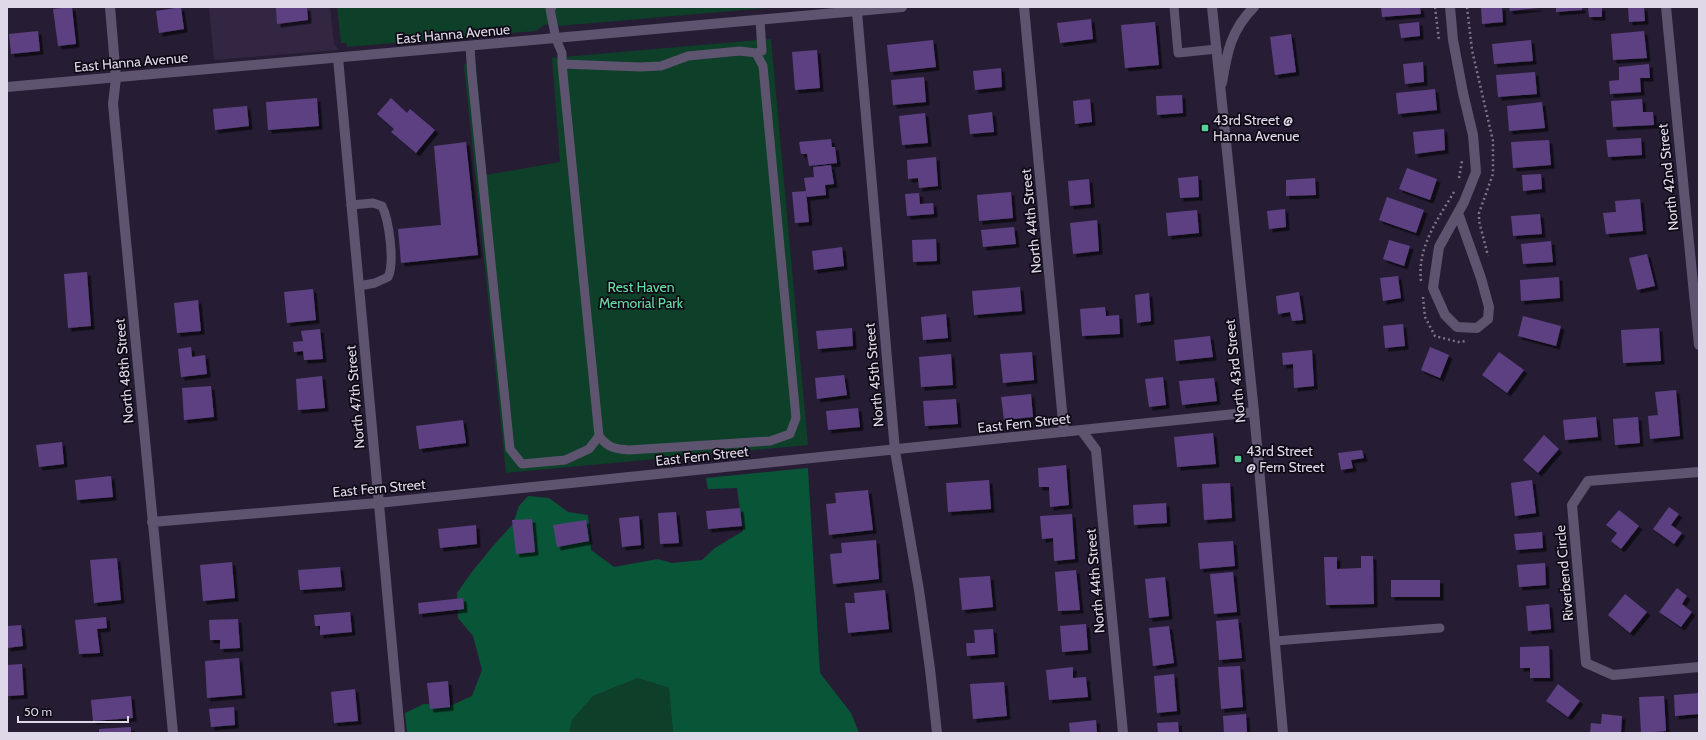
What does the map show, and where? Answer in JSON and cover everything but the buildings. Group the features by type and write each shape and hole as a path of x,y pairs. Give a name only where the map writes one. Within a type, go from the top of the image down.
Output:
{"street":[{"name":"North 48th Street","path":"110,7 116,78 113,104 173,733"},
{"name":"East Hanna Avenue","path":"7,87 902,7"},
{"name":"North 44th Street","path":"1024,7 1064,432"},
{"name":"North 43rd Street","path":"1212,7 1254,412 1283,733"},
{"path":"1220,89 1227,53 1239,24 1254,7"},
{"path":"1450,7 1453,40 1473,135 1476,172 1464,202 1439,247 1433,288 1445,315 1457,327 1477,328 1488,319 1489,307 1481,278 1458,213"},
{"name":"North 42nd Street","path":"1666,7 1699,344"},
{"name":"North 45th Street","path":"857,12 894,450 920,598 937,733"},
{"name":"North 47th Street","path":"338,58 400,733"},
{"name":"East Fern Street","path":"152,522 378,503 1254,412"},
{"name":"North 44th Street","path":"1082,431 1096,450 1123,733"},
{"name":"Riverbend Circle","path":"1699,472 1588,481 1572,505 1586,663 1613,675 1699,667"}],"lane":[{"path":"1174,7 1178,53 1216,49"},
{"path":"550,8 556,39 562,53 599,436 605,444 613,449 629,450 770,441 790,434 796,418 763,66 756,53"},
{"path":"562,64 640,67 661,66 688,56 740,51 756,53 762,51 760,20"},
{"path":"470,46 510,449 522,464 565,460 589,448 599,436"},
{"path":"351,205 373,203 382,206 388,227 391,266 388,277 375,283 359,286"},
{"path":"1275,641 1440,628"}],"shaded area":[{"path":"209,7 330,7 334,44 339,50 214,60"}],"green space":[{"path":"337,7 780,7 558,26 557,23 544,25 536,31 347,47 347,43 341,43"},
{"name":"Rest Haven Memorial Park","path":"771,39 808,445 506,473 464,64 476,64 486,175 560,162 552,58"},
{"path":"808,468 820,673 851,713 859,733 673,733 669,688 638,678 593,696 572,720 569,733 407,733 405,713 424,704 452,705 472,696 482,670 473,636 458,618 457,593 471,573 513,524 519,506 528,496 549,498 568,512 588,515 591,550 614,567 658,559 672,563 702,560 715,548 743,531 737,488 708,489 706,478"},
{"path":"638,678 669,688 673,733 569,733 572,720 593,696"}],"place":[{"name":"43rd Street @ Hanna Avenue","path":"1205,128"},
{"name":"43rd Street @ Fern Street","path":"1238,459"}]}
